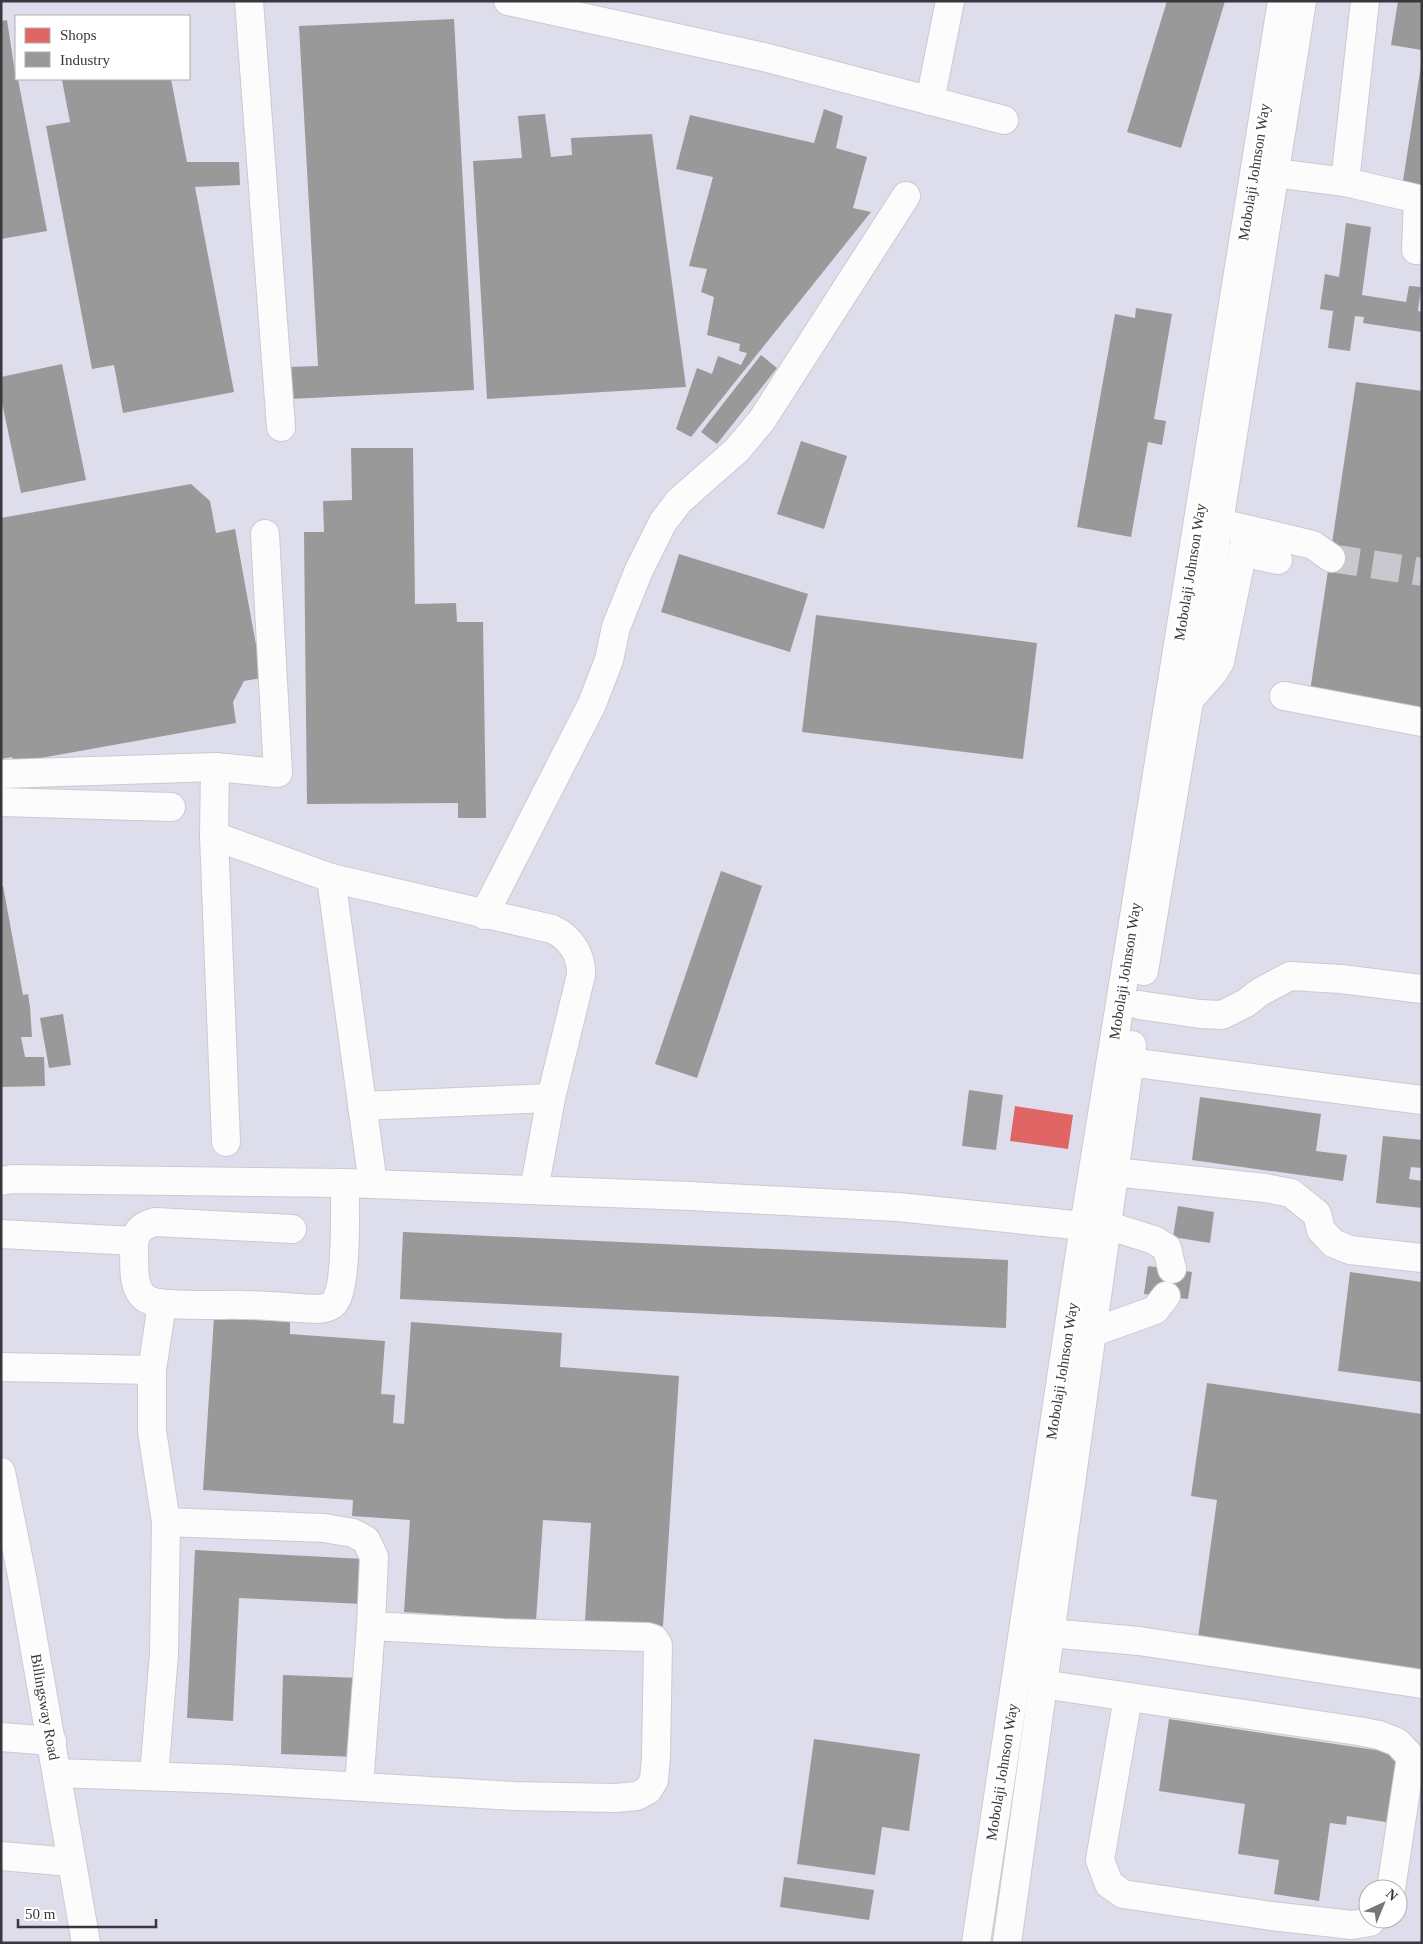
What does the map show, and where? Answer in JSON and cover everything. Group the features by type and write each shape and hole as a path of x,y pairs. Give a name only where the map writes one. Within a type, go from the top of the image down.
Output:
{"street":[{"path":"249,1 281,427"},
{"path":"508,1 764,57 1004,120"},
{"path":"930,101 950,1"},
{"name":"Mobolaji Johnson Way","path":"976,1943 1095,1225 1282,1"},
{"name":"Mobolaji Johnson Way","path":"1007,1943 1091,1333 1095,1225 1114,1172 1129,1062 1219,522 1302,1"},
{"path":"1345,182 1365,1"},
{"path":"1275,172 1345,182 1418,199 1416,250"},
{"path":"484,915 592,704 609,660 616,628 639,570 663,522 679,501 737,450 762,420 906,196"},
{"path":"1219,522 1244,541 1278,560"},
{"path":"1,774 215,766 278,772 265,534"},
{"path":"1244,541 1313,544 1331,558"},
{"path":"1190,699 1220,662 1244,541"},
{"path":"1284,696 1422,722"},
{"path":"215,766 214,836 226,1142"},
{"path":"1,802 170,807"},
{"path":"214,836 331,878 484,915 552,929 563,934 573,946 579,960 581,975 551,1098 534,1190"},
{"path":"331,878 373,1184"},
{"path":"1139,1005 1200,1014 1222,1014 1246,1003 1260,992 1290,976 1341,979 1422,989"},
{"path":"1129,1062 1422,1100"},
{"path":"362,1106 551,1098"},
{"path":"1114,1172 1265,1188 1291,1193 1317,1214 1321,1230 1333,1243 1350,1250 1422,1258"},
{"path":"1,1181 12,1179 346,1183 898,1207 1095,1225 1154,1240 1167,1248 1172,1269"},
{"path":"292,1229 155,1222 143,1225 136,1232 134,1241 135,1281 139,1292 146,1299 162,1304 244,1304 329,1308 336,1301 342,1276 346,1183"},
{"path":"1,1234 134,1241"},
{"path":"1091,1333 1156,1310 1166,1296"},
{"path":"154,1776 164,1654 166,1522 152,1431 152,1370 162,1304"},
{"path":"1,1367 152,1370"},
{"name":"Billingsway Road","path":"1,1472 12,1575 52,1741 86,1943"},
{"path":"166,1522 324,1528 353,1532 366,1540 374,1557 371,1626 359,1786"},
{"path":"57,1773 359,1786 514,1796 615,1798 638,1796 648,1790 654,1780 658,1645 654,1639 648,1637 503,1633 371,1626"},
{"path":"1049,1633 1139,1641 1422,1684"},
{"path":"1042,1684 1372,1733 1397,1742 1411,1758 1393,1879"},
{"path":"1128,1697 1100,1860 1109,1884 1123,1894 1271,1916 1352,1925 1358,1924"},
{"path":"1,1737 52,1741"},
{"path":"1,1856 71,1862"}],"shaded area":[{"path":"1,1 1422,1 1422,1943 1,1943"}],"building: Shops":[{"path":"1015,1106 1073,1115 1068,1149 1010,1141"}],"building: Industry":[{"path":"1167,1 1225,1 1181,148 1127,132"},
{"path":"1398,1 1422,1 1422,50 1391,45"},
{"path":"454,19 474,390 289,399 287,367 318,366 299,26"},
{"path":"7,20 15,80 18,80 47,231 1,239 1,21"},
{"path":"1422,66 1422,190 1402,187"},
{"path":"62,80 171,80 187,162 239,162 240,185 195,187 234,392 123,413 114,365 92,369 46,126 70,122"},
{"path":"824,109 843,116 836,148 867,157 853,208 871,212 691,437 676,429 697,368 712,374 718,356 741,365 747,353 739,351 740,344 707,335 714,297 701,292 707,269 689,266 713,177 676,169 690,115 814,143"},
{"path":"545,114 551,157 572,155 571,138 652,134 686,387 487,399 473,161 522,158 518,116"},
{"path":"1346,223 1371,227 1362,295 1406,302 1409,286 1421,287 1418,311 1422,312 1422,332 1363,323 1364,317 1355,316 1350,351 1328,348 1333,311 1320,309 1325,274 1339,277"},
{"path":"1136,308 1172,314 1154,419 1166,421 1162,445 1148,442 1131,537 1077,527 1115,314 1135,318"},
{"path":"761,355 777,368 717,444 701,432"},
{"path":"62,364 86,480 21,493 1,398 1,377"},
{"path":"1356,382 1422,391 1422,718 1309,698"},
{"path":"801,441 847,456 824,529 777,514"},
{"path":"351,448 413,448 415,604 456,603 457,622 483,622 486,818 458,818 458,803 307,804 304,532 324,532 323,501 352,500"},
{"path":"191,484 210,501 216,533 235,529 262,678 244,681 233,702 236,723 13,763 12,757 1,759 1,518"},
{"path":"679,554 808,594 790,652 661,612"},
{"path":"816,615 1037,643 1023,759 802,732"},
{"path":"721,871 762,886 697,1078 655,1064"},
{"path":"1,886 3,886 23,995 28,994 30,1007 32,1037 21,1037 25,1057 44,1057 45,1086 1,1087"},
{"path":"63,1014 71,1065 49,1068 40,1018"},
{"path":"969,1090 1003,1095 996,1150 962,1146"},
{"path":"1200,1097 1321,1114 1316,1151 1347,1155 1343,1181 1192,1160"},
{"path":"1383,1136 1422,1140 1422,1168 1411,1167 1409,1179 1422,1181 1422,1208 1376,1203"},
{"path":"1178,1206 1214,1212 1210,1243 1173,1237"},
{"path":"403,1232 1008,1260 1006,1328 400,1299"},
{"path":"1148,1266 1192,1272 1188,1299 1144,1294"},
{"path":"1350,1272 1422,1282 1422,1382 1338,1371"},
{"path":"214,1317 290,1322 290,1334 385,1341 381,1394 395,1395 393,1423 404,1424 411,1322 562,1333 560,1367 679,1376 663,1626 585,1621 591,1523 543,1520 536,1621 404,1612 410,1520 352,1516 353,1500 203,1490"},
{"path":"1207,1383 1422,1414 1422,1672 1198,1638 1217,1500 1191,1496"},
{"path":"195,1550 364,1559 362,1604 239,1598 233,1721 187,1718"},
{"path":"283,1675 360,1678 357,1757 281,1754"},
{"path":"1169,1719 1402,1754 1392,1823 1347,1816 1346,1825 1330,1823 1319,1901 1274,1894 1279,1860 1238,1854 1245,1804 1159,1791"},
{"path":"814,1739 920,1754 909,1831 882,1827 875,1875 797,1864"},
{"path":"784,1877 874,1890 869,1920 780,1907"}],"tunnel":[{"path":"1331,558 1422,572"}]}
